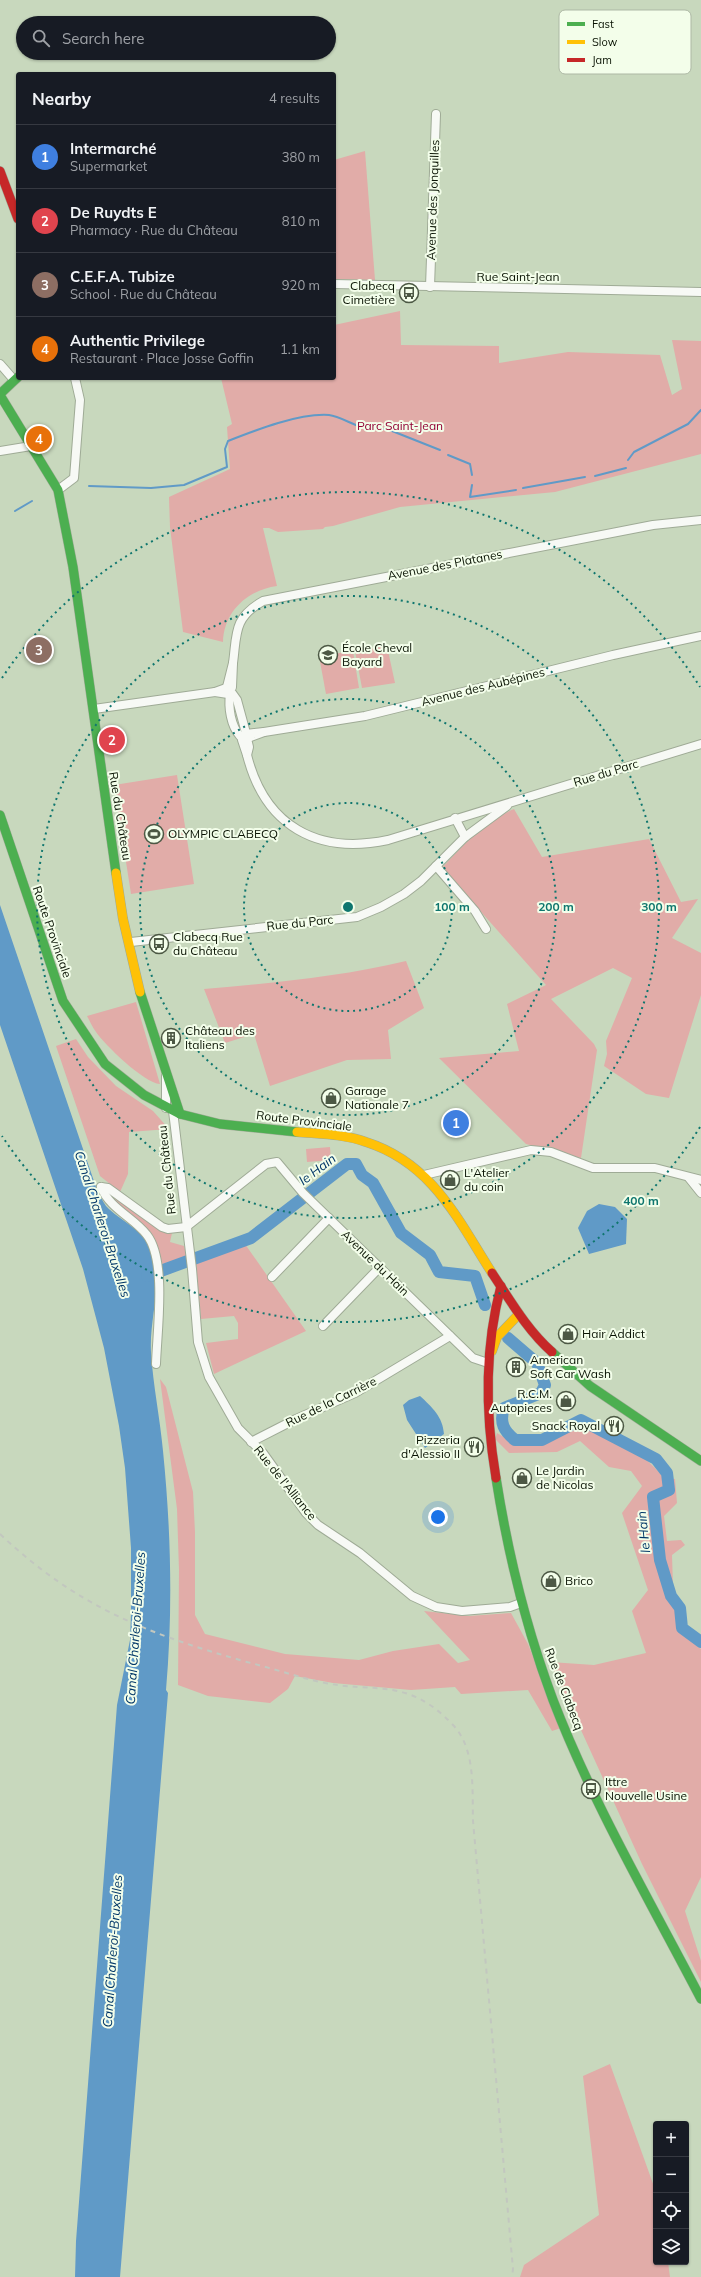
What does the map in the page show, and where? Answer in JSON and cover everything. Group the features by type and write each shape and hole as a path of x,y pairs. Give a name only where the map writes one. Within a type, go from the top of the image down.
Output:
{"street":[{"name":"Avenue des Jonquilles","path":"430,287 436,114"},
{"path":"0,171 16,214"},
{"name":"Rue Saint-Jean","path":"336,284 701,292"},
{"path":"0,364 16,378 0,395"},
{"path":"58,490 74,478 80,400 75,380"},
{"name":"Rue du Château","path":"0,395 58,490 59,502 68,533 123,919 131,942 135,970 143,1002 166,1075 173,1111 186,1227"},
{"path":"0,451 31,446"},
{"name":"Avenue des Platanes","path":"247,754 243,748 245,737 234,729 229,702 234,639 241,621 254,606 263,601 653,525 701,520"},
{"name":"Avenue des Aubépines","path":"245,737 264,732 365,716 600,658 701,636"},
{"path":"94,709 229,691"},
{"name":"Rue du Parc","path":"247,754 258,788 269,805 282,819 303,834 321,840 353,845 372,843 701,744"},
{"name":"Rue du Parc","path":"131,942 357,917 381,907 404,894 436,866 465,837 512,802"},
{"name":"Route Provinciale","path":"0,815 63,1001 105,1064 144,1096 173,1111 220,1124 331,1134 365,1141 384,1148 408,1162 438,1189 519,1314 542,1343 590,1386 701,1461"},
{"path":"455,818 465,837"},
{"path":"436,866 475,911 486,928"},
{"name":"Rue du Château","path":"166,1075 173,1111"},
{"path":"424,1175 531,1150 551,1152 592,1168 655,1168 701,1180"},
{"name":"Avenue du Hain","path":"186,1227 266,1164 277,1162 303,1193 476,1361 488,1363"},
{"path":"689,1178 701,1193"},
{"path":"156,1364 160,1271 148,1236 109,1201 101,1187 108,1188 162,1227 186,1227"},
{"path":"272,1276 329,1218"},
{"name":"Rue de l'Alliance","path":"186,1227 192,1269 198,1342 209,1377 238,1428 263,1453 306,1514 332,1535 360,1552 412,1596 436,1607 462,1611 503,1608 521,1603"},
{"path":"323,1326 380,1267"},
{"name":"Rue de Clabecq","path":"501,1286 490,1333 488,1363 488,1415 492,1460 507,1544 521,1603 545,1678 575,1750 701,1999"},
{"name":"Rue de Clabecq","path":"488,1363 497,1337 519,1314"},
{"name":"Rue de la Carrière","path":"251,1442 296,1419 355,1393 450,1336"}],"green space":[{"path":"365,151 375,280 336,279 336,159"},
{"name":"Parc Saint-Jean","path":"400,311 401,345 499,346 499,363 568,352 660,355 672,395 682,389 672,340 701,341 701,454 555,492 400,507 325,527 323,529 278,532 269,528 263,528 277,586 256,592 247,597 240,604 228,621 224,631 223,642 183,632 170,527 169,497 230,469 227,427 232,424 221,380 336,380 336,325"},
{"path":"387,646 395,683 362,688 355,651"},
{"path":"353,651 359,688 326,694 319,656"},
{"name":"OLYMPIC CLABECQ","path":"177,775 194,884 131,894 114,785"},
{"path":"514,809 542,857 649,839 681,902 698,899 672,938 701,953 701,995 669,1098 646,1094 604,1066 607,1054 606,1041 632,978 613,968 551,999 594,1044 597,1050 581,1158 526,1144 439,1058 519,1051 507,1004 546,985 442,868 475,834 493,820"},
{"path":"406,961 424,1008 388,1030 391,1059 347,1060 270,1086 254,1034 225,1043 204,989 280,982 331,975 381,967"},
{"path":"136,1002 160,1084 153,1082 135,1071 116,1054 96,1032 87,1016"},
{"path":"76,1039 88,1057 116,1086 153,1111 169,1129 129,1132 128,1174 120,1192 100,1176 56,1046"},
{"path":"330,1147 331,1160 307,1162 306,1149"},
{"path":"110,1194 157,1229 172,1233 170,1242 184,1246 187,1257 162,1264 154,1239 111,1199"},
{"path":"245,1244 306,1331 214,1374 206,1343 238,1339 238,1323 234,1316 201,1319 196,1264"},
{"path":"160,1379 166,1387 193,1492 195,1532 195,1615 205,1634 285,1654 359,1660 393,1651 439,1644 458,1663 470,1660 424,1611 469,1616 511,1613 528,1644 561,1728 552,1731 528,1690 461,1694 455,1687 411,1690 333,1683 295,1676 288,1689 270,1703 208,1696 178,1685 179,1570 177,1509"},
{"path":"575,1422 612,1437 635,1451 664,1478 675,1479 677,1503 664,1516 667,1541 681,1540 685,1545 672,1555 673,1586 667,1598 675,1604 682,1630 701,1649 701,1877 685,1911 701,1961 701,1982 642,1864 550,1662 594,1665 646,1653 632,1611 648,1590 622,1513 642,1486 631,1471 609,1467 580,1441 557,1452 509,1453 495,1439 497,1433 514,1443 542,1443"},
{"path":"610,2064 653,2184 653,2265 668,2265 670,2277 520,2277 524,2265 599,2215 583,2076"}],"water":[{"name":"Canal Charleroi-Bruxelles","path":"0,905 98,1193 106,1206 146,1240 150,1247 156,1272 151,1352 162,1439 168,1510 170,1630 166,1690 168,1693 120,2277 75,2277 76,2241 117,1705 130,1640 131,1548 125,1468 119,1426 104,1348 83,1269 0,1025"},
{"path":"599,1204 615,1207 627,1219 626,1244 589,1254 578,1228 587,1211"},
{"path":"420,1396 433,1408 439,1417 442,1422 444,1434 425,1448 407,1420 403,1405 409,1400"}],"waterway":[{"path":"628,460 634,452 688,424 701,410"},
{"path":"89,486 151,488 184,485 227,467 225,449 228,441 264,427 291,419 317,415 329,415 361,427"},
{"path":"376,429 387,429 440,450"},
{"path":"448,455 470,464 472,475"},
{"path":"595,476 626,468"},
{"path":"523,488 585,477"},
{"path":"472,485 470,497 516,490"},
{"path":"15,511 32,501"},
{"name":"le Hain","path":"147,1276 251,1238 347,1164 356,1164 362,1175 373,1183 401,1233 430,1255 439,1272 475,1276 485,1305"},
{"name":"le Hain","path":"508,1338 537,1363 545,1385 541,1393 504,1408 502,1422 505,1430 515,1440 542,1440 581,1420 656,1459 667,1473 669,1490 653,1497 660,1560 671,1596 680,1608 682,1628 701,1642"}],"railway":[{"path":"0,1534 28,1559 85,1599 145,1628 211,1651 320,1682 405,1693 421,1699 436,1710 453,1725 460,1735 466,1746 471,1770 473,1821 513,2269 512,2277"}],"traffic: fast":[{"path":"0,394 16,379"},
{"path":"0,395 58,490 73,567 116,873"},
{"path":"0,815 63,1001 105,1064 144,1095 180,1114 220,1124 297,1132"},
{"path":"140,992 180,1114"},
{"path":"552,1352 590,1386 701,1461"},
{"path":"496,1478 506,1535 526,1618 553,1700 569,1739 604,1814 701,1999"}],"traffic: slow":[{"path":"116,873 123,919 140,992"},
{"path":"297,1132 358,1139 389,1151 409,1164 426,1178 441,1195 467,1232 492,1273"},
{"path":"492,1351 497,1337 519,1314"}],"traffic: jam":[{"path":"0,171 16,214"},
{"path":"492,1273 527,1324 552,1352"},
{"path":"496,1478 492,1454 488,1406 488,1382 489,1358 495,1310 501,1286"}],"place":[{"name":"Clabecq Cimetière","path":"409,293"},
{"name":"Authentic Privilege","path":"39,439"},
{"name":"C.E.F.A. Tubize","path":"39,650"},
{"name":"École Cheval Bayard","path":"328,655"},
{"name":"De Ruydts E","path":"112,740"},
{"name":"OLYMPIC CLABECQ","path":"154,834"},
{"name":"Clabecq Rue du Château","path":"159,944"},
{"name":"Château des Italiens","path":"171,1038"},
{"name":"Garage Nationale 7","path":"331,1098"},
{"name":"Intermarché","path":"456,1123"},
{"name":"L'Atelier du coin","path":"450,1180"},
{"name":"Hair Addict","path":"568,1334"},
{"name":"American Soft Car Wash","path":"516,1367"},
{"name":"R.C.M. Autopieces","path":"566,1401"},
{"name":"Snack Royal","path":"614,1426"},
{"name":"Pizzeria d'Alessio II","path":"474,1447"},
{"name":"Le Jardin de Nicolas","path":"522,1478"},
{"name":"Brico","path":"551,1581"},
{"name":"Ittre Nouvelle Usine","path":"591,1789"}]}
